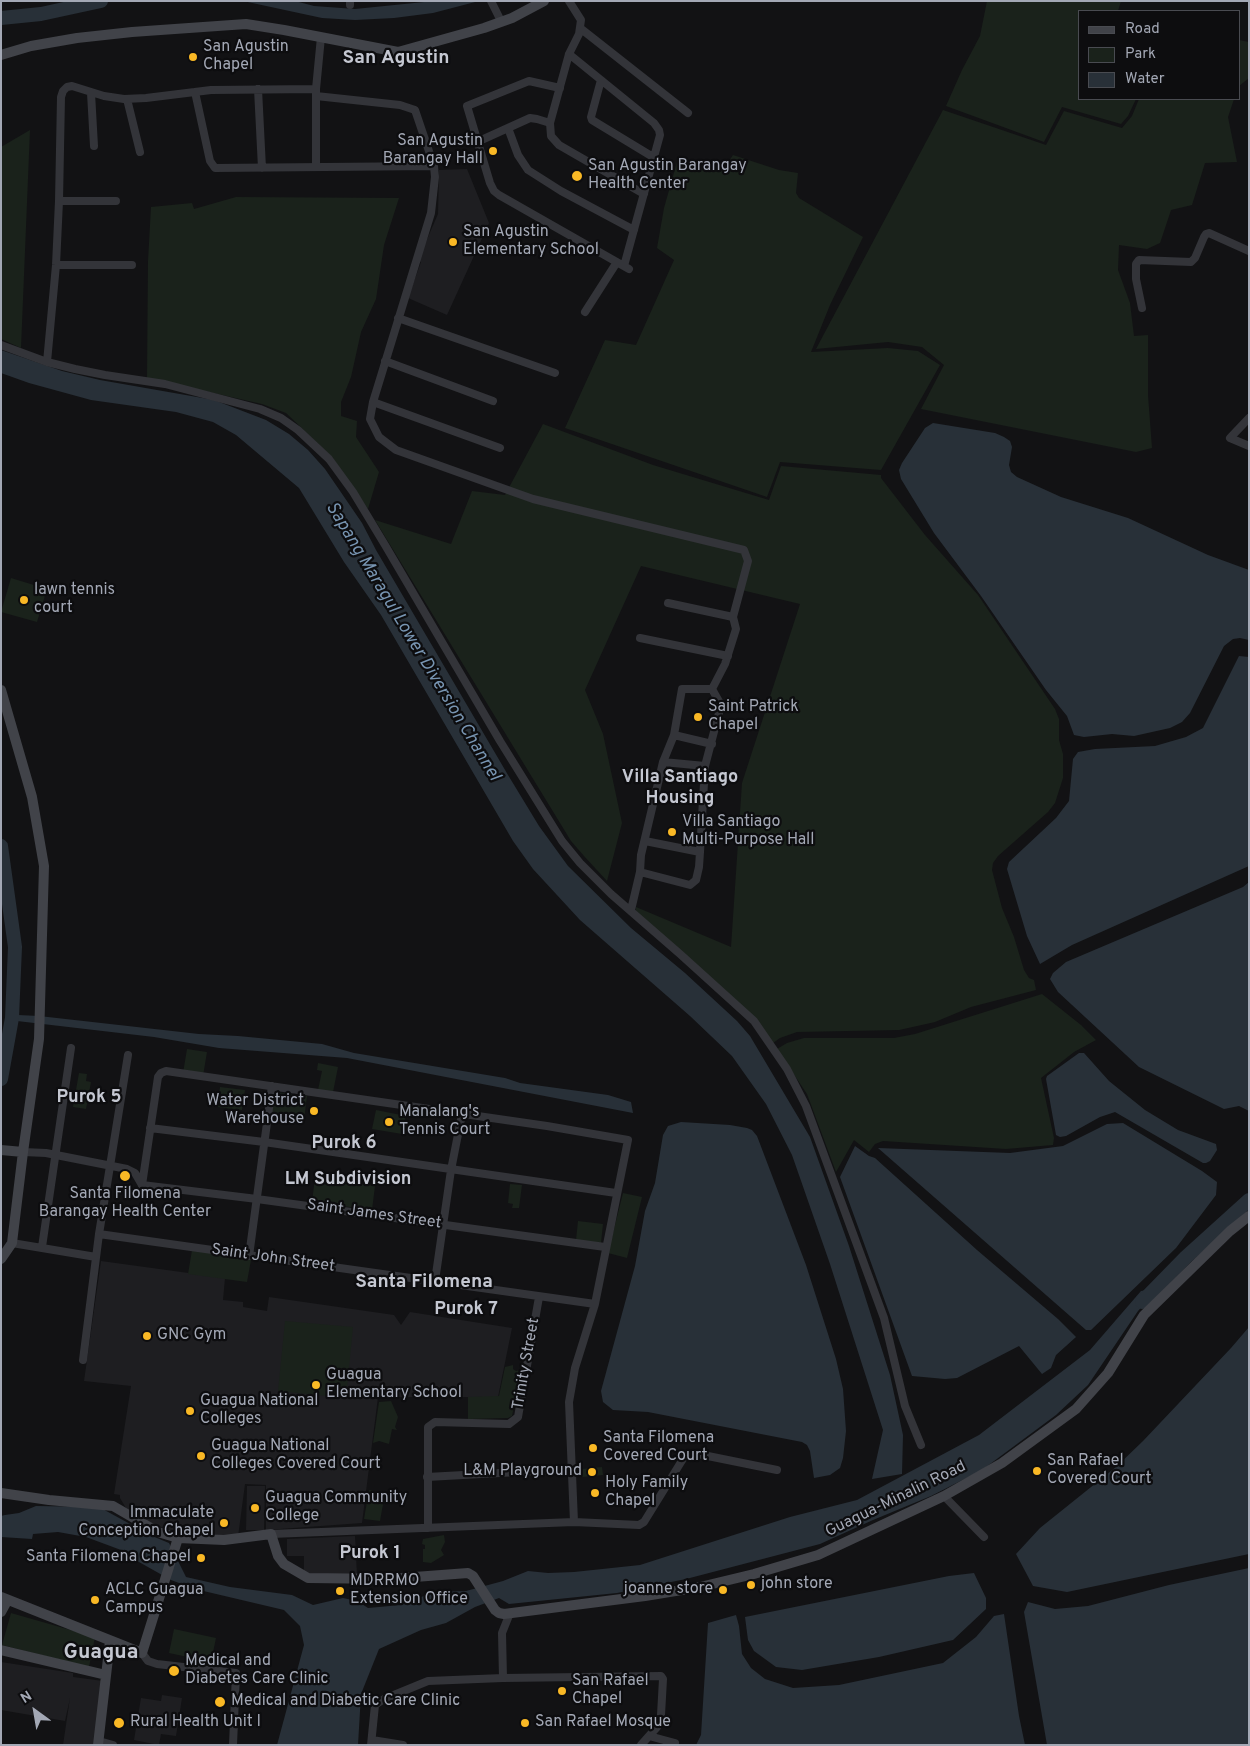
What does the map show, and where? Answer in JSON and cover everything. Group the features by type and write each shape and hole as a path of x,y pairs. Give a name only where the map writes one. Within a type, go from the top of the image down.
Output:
{"main road":[{"path":"1,55 31,46 77,38 246,24 398,52 484,28 530,9 544,1"},
{"path":"1,690 32,798 44,866 40,1025 12,1243 1,1259"},
{"path":"1,1150 23,1152"},
{"name":"Guagua-Minalin Road","path":"510,1614 700,1587 754,1574 818,1555 944,1496 1002,1463 1076,1409 1108,1373 1144,1315 1230,1231 1249,1216"},
{"path":"1,1493 113,1506 158,1532 178,1538 224,1540 271,1534 278,1556 284,1564 308,1578 388,1579 468,1573 473,1576 491,1605 499,1613 510,1614"},
{"path":"1,1612 4,1599 110,1642 142,1652 178,1538"},
{"path":"99,1743 110,1642"},
{"path":"1,1650 106,1675"}],"street":[{"path":"569,1 581,20 580,28 569,54 550,123 551,136 559,145 644,194"},
{"path":"492,2 501,21"},
{"path":"580,28 688,112"},
{"path":"316,166 316,92 321,37"},
{"path":"569,54 658,127 660,135 623,266 586,312"},
{"path":"601,80 591,117 592,120 653,157"},
{"path":"560,88 529,81 467,106 490,183 499,196 623,266"},
{"path":"47,362 56,265 61,96 67,87 72,86 91,93 127,99 195,92 258,89 316,92 400,105 415,110 434,166 435,178 431,213 385,361 370,419 379,437 396,450 533,499 744,550 748,561 733,617 736,628 728,656 712,689"},
{"path":"258,89 262,168"},
{"path":"195,92 208,152 213,166 216,168 434,166"},
{"path":"91,93 94,146"},
{"path":"127,99 140,152"},
{"path":"477,142 530,118 537,118 550,123"},
{"path":"508,128 518,155 528,170 561,191 634,230"},
{"path":"59,201 116,201"},
{"path":"1142,308 1136,279 1136,264 1139,260 1191,262 1195,258 1204,236 1209,233 1249,251"},
{"path":"56,265 132,264"},
{"path":"398,318 555,372"},
{"path":"1,344 47,362 105,375 165,384 260,409 281,418 314,444 329,459 353,492 500,741 562,841 580,863 611,894 754,1021 787,1070 806,1106 884,1318 905,1406 921,1445"},
{"path":"385,361 493,401"},
{"path":"374,402 500,448"},
{"path":"1249,418 1230,438 1249,446"},
{"path":"668,603 733,617"},
{"path":"640,638 728,656"},
{"path":"631,910 663,762 674,735 682,689 712,689"},
{"path":"640,872 690,884 696,880 700,852 704,766 712,744 721,705 712,689"},
{"path":"674,735 712,744"},
{"path":"663,762 704,766"},
{"path":"645,841 700,852"},
{"path":"42,1247 71,1048"},
{"path":"83,1360 99,1234 128,1055"},
{"path":"142,1185 158,1077 163,1072 272,1086 628,1140 595,1304 576,1368 569,1402 574,1522"},
{"path":"249,1256 272,1086"},
{"path":"435,1280 462,1114"},
{"path":"150,1128 264,1142 616,1193"},
{"path":"23,1152 46,1153 110,1164 135,1173 142,1185"},
{"name":"Saint James Street","path":"142,1185 257,1199 605,1248"},
{"name":"Saint John Street","path":"99,1234 595,1304"},
{"path":"12,1243 96,1257"},
{"name":"Trinity Street","path":"428,1528 428,1427 432,1423 509,1424 518,1417 539,1297"},
{"path":"271,1534 574,1522 639,1525 642,1524 682,1458 688,1453 777,1470"},
{"path":"427,1477 572,1469"},
{"path":"944,1496 984,1537"},
{"path":"503,1678 502,1638 510,1614"},
{"path":"142,1652 148,1661 157,1664 236,1673 233,1745"},
{"path":"403,1745 372,1742 375,1705 384,1699 428,1681 661,1676 663,1679 661,1715 658,1726 641,1745"},
{"path":"649,1736 675,1744"},
{"path":"99,1743 113,1745"}],"shaded area":[{"name":"San Agustin Elementary School","path":"467,169 489,223 447,315 408,298 421,262 418,260 438,214 439,170"},
{"path":"101,1261 225,1278 223,1300 243,1302 243,1307 267,1311 269,1297 394,1315 401,1325 410,1312 512,1328 498,1397 378,1397 362,1523 266,1530 266,1485 245,1484 238,1537 169,1530 155,1525 126,1508 120,1495 114,1494 131,1386 84,1381"},
{"name":"Guagua Community College","path":"247,1486 265,1486 264,1530 246,1530"},
{"path":"355,1536 357,1575 304,1574 304,1556 287,1556 287,1539"},
{"path":"1,1662 73,1673 73,1677 103,1681 95,1745 63,1745 70,1698 65,1721 1,1710"},
{"path":"162,1695 182,1698 176,1736 161,1734 159,1745 134,1740 141,1698 161,1701"}],"green space":[{"path":"987,1 1121,1 1118,10 1078,10 1078,100 1136,100 1128,116 1121,124 1062,107 1044,142 946,106 980,36"},
{"path":"1240,40 1249,42 1249,78 1240,85"},
{"path":"1139,100 1234,100 1228,117 1237,162 1205,163 1192,205 1171,210 1160,243 1147,249 1119,245 1118,270 1130,303 1134,336 1148,335 1148,395 1152,448 1136,452 921,409 944,365 922,347 888,342 816,349 943,110 1046,145 1064,111 1122,128 1132,116"},
{"path":"30,130 21,348 1,339 1,147"},
{"path":"733,155 779,170 798,173 796,193 799,198 863,237 830,305 811,352 888,348 918,351 940,365 881,470 780,462 767,497 565,428 605,340 636,345 674,260 657,248 664,208 677,162 725,167"},
{"path":"236,197 399,198 384,245 376,299 361,332 351,377 341,402 341,416 357,421 356,437 379,472 368,509 332,457 286,413 262,404 147,378 148,261 151,207 192,203 194,209"},
{"path":"543,424 653,465 769,500 781,466 881,475 881,478 925,535 978,595 1055,709 1059,719 1059,740 1063,754 1063,778 1055,803 1048,812 998,856 993,863 992,870 1002,908 1014,937 1024,970 1029,978 1034,980 1036,990 971,1007 935,1022 899,1030 797,1032 780,1038 773,1043 636,913 636,907 731,947 742,783 800,604 641,566 585,690 603,734 622,823 607,881 584,856 571,841 375,520 451,544 472,491 505,495"},
{"name":"lawn tennis court","path":"11,578 47,589 37,622 1,612"},
{"path":"1042,994 1081,1025 1096,1040 1074,1052 1041,1078 1054,1138 1053,1145 1006,1149 883,1141 875,1144 869,1152 854,1140 836,1172 807,1094 777,1049 787,1043 804,1038 894,1038 915,1034"},
{"path":"187,1049 207,1052 203,1076 183,1073"},
{"path":"318,1063 338,1067 333,1092 318,1090 322,1071 317,1070"},
{"path":"79,1073 87,1074 86,1081 91,1082 86,1109 73,1107"},
{"path":"220,1087 245,1090 242,1110 217,1107"},
{"path":"275,1092 307,1096 304,1120 271,1116"},
{"name":"Manalang's Tennis Court","path":"376,1110 406,1116 402,1134 372,1129"},
{"path":"315,1178 375,1186 372,1210 312,1202"},
{"path":"510,1184 522,1185 519,1208 512,1208 513,1204 508,1203"},
{"path":"623,1193 642,1197 627,1258 608,1253"},
{"path":"578,1221 603,1224 601,1243 576,1240"},
{"path":"192,1250 251,1260 247,1282 188,1274"},
{"path":"285,1321 353,1327 346,1398 278,1391"},
{"path":"513,1365 513,1369 521,1371 512,1416 508,1418 468,1419 468,1397 499,1396 505,1367"},
{"path":"391,1401 398,1417 395,1427 397,1430 392,1429 389,1444 379,1441 373,1443 379,1402"},
{"name":"L&M Playground","path":"602,1467 603,1475 582,1477 582,1469"},
{"path":"369,1490 385,1493 380,1521 364,1519"},
{"path":"444,1535 445,1542 441,1550 444,1555 431,1563 423,1562 423,1549 425,1549 425,1545 422,1544 423,1539"},
{"path":"11,1613 95,1637 89,1667 2,1645"},
{"path":"174,1629 216,1638 211,1662 169,1653"}],"water":[{"path":"243,1 295,1 314,6 355,9 434,1 479,1 433,13 355,20 322,18"},
{"name":"Sapang Maragul Lower Diversion Channel","path":"1,350 62,371 100,380 214,400 266,420 289,434 308,450 325,469 362,523 376,550 539,826 568,866 631,928 685,973 737,1021 750,1036 810,1137 849,1246 890,1375 903,1435 902,1474 872,1479 883,1430 830,1264 792,1155 766,1104 732,1056 690,1016 580,920 533,869 513,841 381,615 344,562 299,488 236,435 213,422 176,412 91,400 29,383 1,373"},
{"path":"933,423 995,433 1004,437 1010,441 1012,447 1009,465 1011,472 1017,477 1061,497 1128,518 1208,555 1249,570 1249,640 1233,639 1224,646 1190,713 1182,722 1170,728 1134,736 1112,734 1084,737 1074,735 1067,716 1046,690 981,596 934,533 901,479 899,470 902,463 925,428"},
{"path":"1239,656 1249,657 1249,866 1072,945 1040,964 1027,936 1007,869 1009,862 1056,818 1069,801 1073,759 1078,752 1095,749 1155,746 1186,737 1203,728"},
{"path":"1249,882 1249,1111 1239,1106 1224,1109 1139,1067 1058,992 1050,979 1053,973 1066,962 1243,887"},
{"path":"18,1015 199,1034 322,1044 354,1053 505,1078 520,1083 608,1095 631,1102 633,1113 347,1058 219,1048 154,1037 17,1021 14,1018"},
{"path":"1079,1053 1084,1053 1109,1081 1145,1110 1178,1130 1216,1144 1217,1150 1210,1161 1203,1163 1115,1112 1100,1117 1066,1136 1060,1137 1056,1135 1046,1079 1047,1076"},
{"path":"681,1122 747,1128 752,1130 757,1136 806,1265 836,1359 843,1389 846,1431 843,1458 840,1468 830,1475 814,1478 810,1451 807,1445 802,1442 648,1412 613,1410 603,1402 601,1391 635,1266 645,1211 655,1183 663,1135 668,1126"},
{"path":"1123,1123 1217,1182 1216,1195 1176,1248 1091,1330 1086,1330 878,1148 1010,1153 1063,1146 1107,1124"},
{"path":"855,1146 875,1158 1076,1337 1056,1355 1051,1368 1042,1374 1019,1346 957,1378 945,1379 912,1376 840,1177"},
{"path":"1159,1288 1138,1311 1088,1385 1056,1415 982,1470 931,1496 820,1544 686,1579 617,1593 509,1604 499,1598 475,1607 446,1623 421,1630 379,1649 361,1694 358,1745 277,1745 304,1645 300,1626 284,1610 195,1589 171,1580 123,1553 121,1550 86,1537 58,1532 33,1534 32,1539 1,1537 1,1516 19,1513 36,1506 99,1507 152,1536 169,1543 186,1577 230,1587 292,1595 313,1605 343,1598 357,1601 368,1608 401,1605 434,1592 466,1591 503,1581 528,1571 548,1573 574,1572 640,1565 790,1517 857,1500 979,1435 1090,1350 1141,1291"},
{"path":"1249,1327 1249,1554 1067,1592 1033,1586 1016,1554 1040,1528 1116,1467 1143,1441"},
{"path":"1249,1568 1249,1745 1047,1745 1024,1612 1028,1602 1055,1609 1088,1606 1169,1585"},
{"path":"974,1573 986,1598 986,1609 953,1640 879,1657 802,1670 776,1667 754,1651 748,1640 745,1617 949,1576"},
{"path":"1004,1614 1025,1745 696,1745 701,1735 708,1623 736,1615 742,1654 751,1668 765,1679 793,1688 839,1685 943,1663 976,1637 994,1616"}],"waterway":[{"path":"1,18 41,14 101,1"},
{"path":"1,846 15,947 12,1018 1,1079"},
{"path":"1142,1302 1186,1257 1249,1200"}],"place":[{"name":"San Agustin Chapel","path":"193,57"},
{"name":"San Agustin Barangay Hall","path":"493,151"},
{"name":"San Agustin Barangay Health Center","path":"577,176"},
{"name":"San Agustin Elementary School","path":"453,242"},
{"name":"lawn tennis court","path":"24,600"},
{"name":"Saint Patrick Chapel","path":"698,717"},
{"name":"Villa Santiago Multi-Purpose Hall","path":"672,832"},
{"name":"Water District Warehouse","path":"314,1111"},
{"name":"Manalang's Tennis Court","path":"389,1122"},
{"name":"Santa Filomena Barangay Health Center","path":"125,1176"},
{"name":"GNC Gym","path":"147,1336"},
{"name":"Guagua Elementary School","path":"316,1385"},
{"name":"Guagua National Colleges","path":"190,1411"},
{"name":"Santa Filomena Covered Court","path":"593,1448"},
{"name":"Guagua National Colleges Covered Court","path":"201,1456"},
{"name":"San Rafael Covered Court","path":"1037,1471"},
{"name":"L&M Playground","path":"592,1472"},
{"name":"Holy Family Chapel","path":"595,1493"},
{"name":"Guagua Community College","path":"255,1508"},
{"name":"Immaculate Conception Chapel","path":"224,1523"},
{"name":"Santa Filomena Chapel","path":"201,1558"},
{"name":"john store","path":"751,1585"},
{"name":"joanne store","path":"723,1590"},
{"name":"MDRRMO Extension Office","path":"340,1591"},
{"name":"ACLC Guagua Campus","path":"95,1600"},
{"name":"Medical and Diabetes Care Clinic","path":"174,1671"},
{"name":"San Rafael Chapel","path":"562,1691"},
{"name":"Medical and Diabetic Care Clinic","path":"220,1702"},
{"name":"Rural Health Unit I","path":"119,1723"},
{"name":"San Rafael Mosque","path":"525,1723"}],"district":[{"name":"San Agustin","path":"396,59"},
{"name":"Villa Santiago Housing","path":"680,788"},
{"name":"Purok 5","path":"89,1098"},
{"name":"Purok 6","path":"344,1144"},
{"name":"LM Subdivision","path":"348,1180"},
{"name":"Santa Filomena","path":"424,1283"},
{"name":"Purok 7","path":"466,1310"},
{"name":"Purok 1","path":"370,1554"},
{"name":"Guagua","path":"101,1654"}]}
